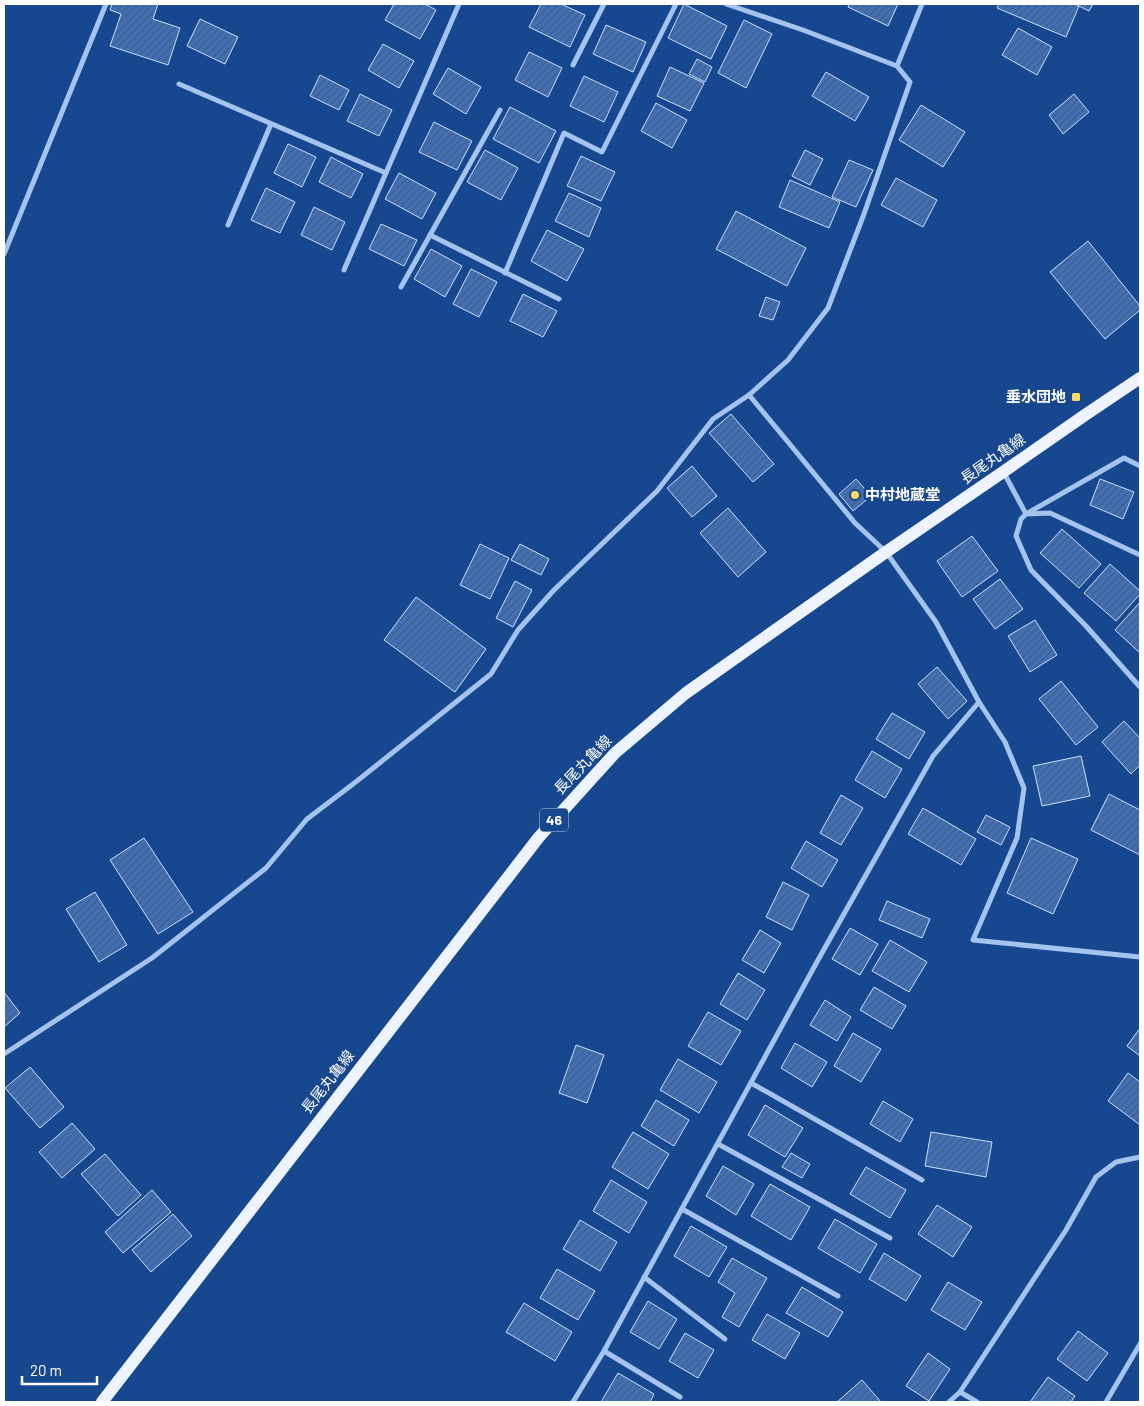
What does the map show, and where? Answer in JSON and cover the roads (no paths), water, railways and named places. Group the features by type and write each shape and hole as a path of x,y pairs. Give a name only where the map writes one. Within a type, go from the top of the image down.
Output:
{"main road":[{"name":"長尾丸亀線","path":"102,1402 527,852 615,753 686,694 886,552 1140,378"}],"street":[{"path":"4,254 106,4"},
{"path":"344,270 459,4"},
{"path":"573,65 604,4"},
{"path":"504,273 564,133 602,152 676,4"},
{"path":"4,1054 152,958 266,868 308,819 491,674 518,630 554,590 658,490 713,419 749,395 788,360 828,308 864,214 910,82 897,66 803,30 726,4"},
{"path":"897,66 922,4"},
{"path":"178,84 386,173"},
{"path":"401,287 500,110"},
{"path":"228,226 271,124"},
{"path":"430,235 558,299"},
{"path":"749,395 855,523 886,552 936,622 979,702 1005,742 1024,788 1017,838 973,940 1140,957"},
{"path":"1140,466 1124,458 1026,514 1021,519 1016,536 1031,570 1086,626 1140,687"},
{"path":"1004,472 1026,514"},
{"path":"1026,514 1050,513 1140,555"},
{"path":"573,1402 604,1350 818,960 933,756 979,702"},
{"path":"751,1083 922,1180"},
{"path":"718,1144 890,1238"},
{"path":"949,1402 960,1392 1066,1230 1096,1177 1116,1162 1140,1157"},
{"path":"682,1209 838,1296"},
{"path":"644,1277 725,1339"},
{"path":"1106,1402 1140,1344"},
{"path":"604,1350 680,1397"},
{"path":"960,1392 977,1402"}],"place":[{"name":"垂水団地","path":"1076,397"},
{"name":"中村地蔵堂","path":"855,495"}]}
